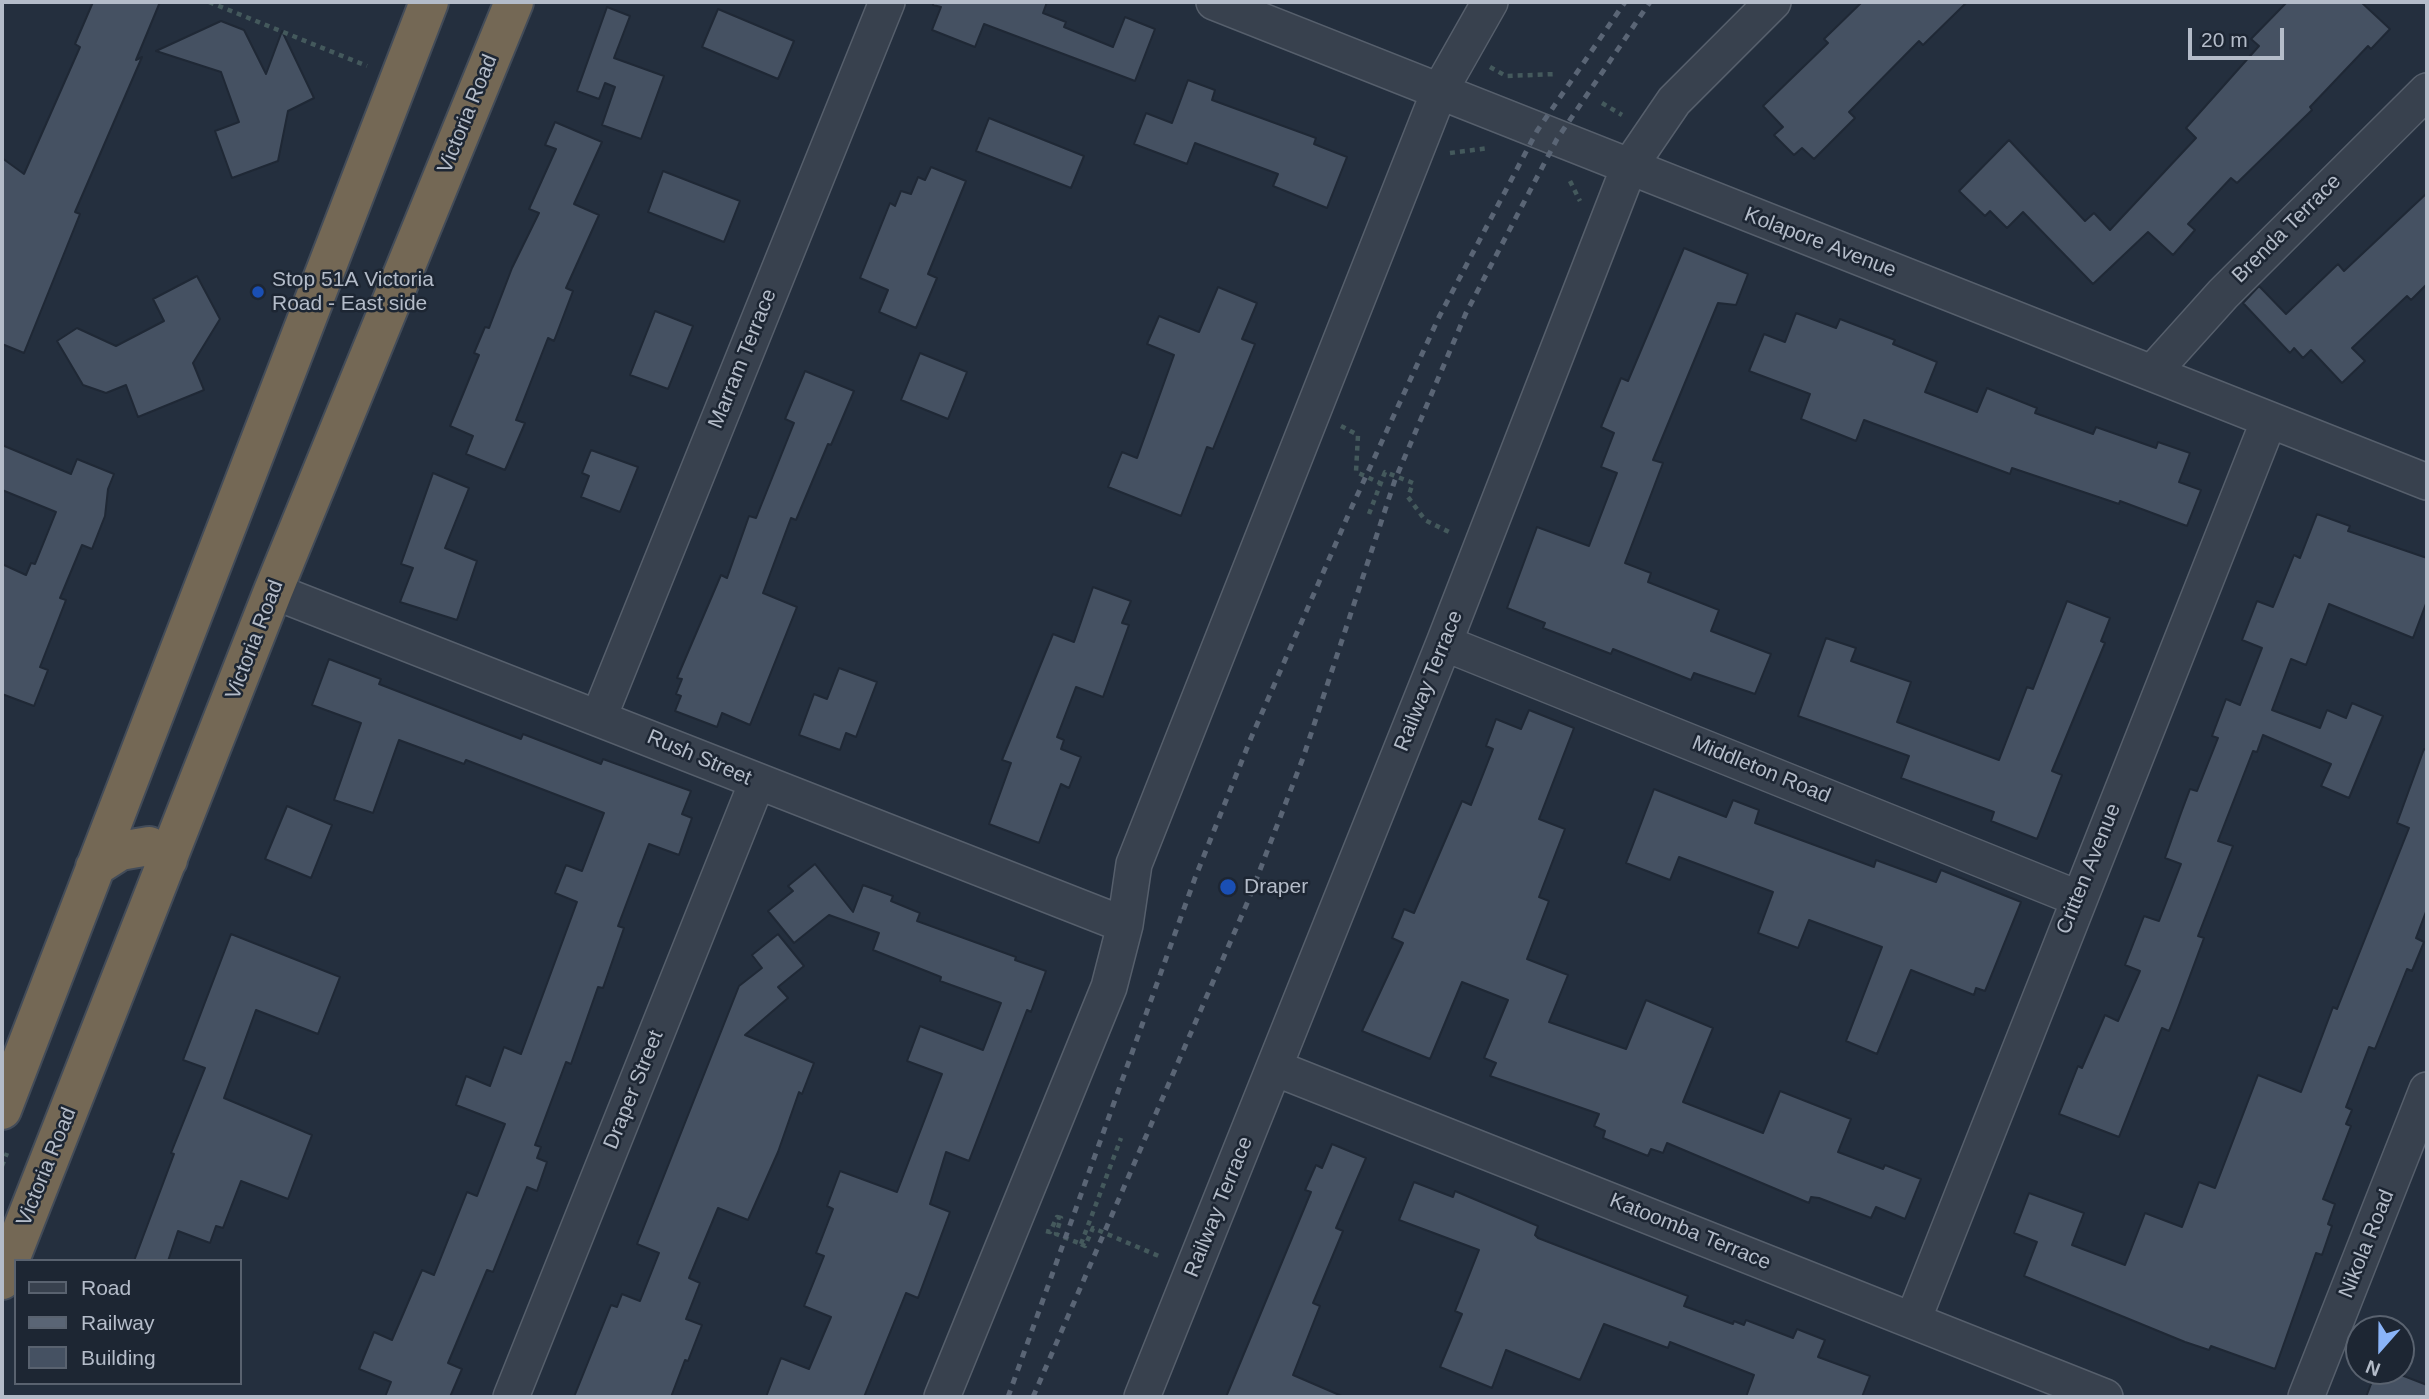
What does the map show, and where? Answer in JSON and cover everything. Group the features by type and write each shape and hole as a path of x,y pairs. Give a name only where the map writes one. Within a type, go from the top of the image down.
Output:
{"highway":[{"path":"2,1110 429,2"},
{"name":"Victoria Road","path":"2,1280 273,591 514,2"},
{"path":"95,867 120,851 149,846 169,860"}],"street":[{"name":"Marram Terrace","path":"599,717 887,2"},
{"name":"Kolapore Avenue","path":"1214,2 2427,482"},
{"path":"942,1397 1109,987 1125,925 1134,864 1439,92 1490,2"},
{"name":"Railway Terrace","path":"1142,1397 1444,643 1629,167 1674,101 1773,2"},
{"name":"Brenda Terrace","path":"2152,373 2223,293 2427,91"},
{"name":"Critten Avenue","path":"1913,1320 2077,898 2269,420"},
{"name":"Rush Street","path":"273,591 1125,925"},
{"name":"Middleton Road","path":"1444,643 2077,898"},
{"name":"Draper Street","path":"511,1397 757,782"},
{"name":"Katoomba Terrace","path":"1275,1068 2105,1397"},
{"name":"Nikola Road","path":"2306,1397 2427,1090"}],"path":[{"path":"209,2 398,79"},
{"path":"1484,64 1506,76 1557,74"},
{"path":"1602,103 1622,115"},
{"path":"1446,154 1493,148"},
{"path":"1568,178 1575,186 1580,202"},
{"path":"1313,411 1358,435 1356,472 1380,483"},
{"path":"1369,514 1385,472 1413,483 1408,498 1425,520 1481,548"},
{"path":"1081,1244 1121,1138"},
{"path":"2,1166 7,1153"},
{"path":"1014,1218 1050,1232 1056,1217 1061,1218 1056,1234 1085,1246 1093,1228 1193,1271"}],"building":[{"path":"93,2 160,2 136,60 142,57 75,212 80,214 24,353 2,344 2,158 24,174 80,47 75,44"},
{"path":"934,2 1047,2 1043,13 1066,22 1064,27 1113,47 1125,17 1155,29 1135,81 984,24 975,47 932,30 941,7 933,5"},
{"path":"1862,2 1967,2 1923,45 1919,41 1849,112 1855,118 1814,159 1802,148 1794,155 1774,135 1783,127 1763,106 1828,43 1824,39"},
{"path":"2287,2 2361,2 2390,29 2371,49 2368,46 2310,107 2312,110 2237,183 2231,178 2188,224 2195,230 2173,255 2148,232 2093,284 2023,212 2007,228 1990,211 1985,216 1959,191 2009,140 2085,221 2094,213 2110,230 2196,138 2186,128 2259,46 2251,39"},
{"path":"607,7 630,16 614,58 664,76 641,139 602,125 615,87 605,83 599,99 577,91"},
{"path":"718,9 794,41 778,79 702,47"},
{"path":"221,21 244,30 266,74 282,31 314,98 288,111 278,161 232,178 215,131 239,122 221,72 156,51"},
{"path":"1188,80 1215,90 1212,100 1316,138 1314,144 1347,157 1327,208 1273,186 1278,174 1195,143 1187,164 1134,144 1146,113 1172,123"},
{"path":"989,118 1084,156 1071,188 976,151"},
{"path":"555,122 602,142 574,204 599,215 566,288 573,291 554,341 548,338 516,420 525,423 505,470 466,454 473,436 450,426 479,355 474,353 485,327 489,328 512,268 539,213 529,209 556,149 545,145"},
{"path":"931,167 966,181 928,274 937,278 916,328 879,312 888,290 860,278 890,203 895,206 901,191 911,194 918,177 925,180"},
{"path":"663,171 740,201 724,242 648,212"},
{"path":"2427,193 2427,284 2411,300 2407,296 2352,348 2365,361 2342,383 2311,350 2303,358 2294,348 2290,353 2243,303 2259,286 2286,314 2338,264 2344,271"},
{"path":"1684,248 1748,274 1736,305 1718,303 1653,460 1663,463 1625,563 1651,573 1648,582 1719,610 1711,631 1771,654 1755,694 1694,673 1691,680 1613,649 1611,654 1543,628 1545,623 1507,608 1537,527 1589,546 1617,473 1601,467 1614,433 1601,427 1621,378 1628,381"},
{"path":"197,276 220,319 193,363 204,390 138,417 126,385 106,393 83,385 57,341 77,328 116,346 164,321 153,299"},
{"path":"1218,287 1257,303 1242,339 1255,344 1213,449 1207,447 1181,516 1108,487 1122,452 1137,458 1174,355 1147,344 1159,316 1199,332"},
{"path":"655,311 693,326 668,389 630,375"},
{"path":"1796,313 1836,328 1840,319 1895,340 1893,344 1937,362 1925,392 1977,412 1987,388 2037,408 2035,413 2093,434 2096,427 2156,448 2158,442 2190,453 2179,482 2201,490 2187,526 2120,501 2119,504 2012,468 2010,474 1864,420 1856,441 1801,419 1810,394 1749,371 1764,334 1785,342"},
{"path":"920,353 967,372 948,419 901,400"},
{"path":"805,371 854,391 796,520 791,518 763,593 797,607 750,725 722,713 717,727 675,711 681,696 676,694 682,679 677,678 721,575 727,578 749,516 756,518 794,423 785,419"},
{"path":"2,445 71,474 77,459 114,474 108,489 105,516 92,549 82,545 60,598 66,600 40,667 48,670 34,706 2,694 2,564 26,575 31,563 35,564 56,512 2,490"},
{"path":"591,450 638,467 620,512 581,497 589,476 582,473"},
{"path":"433,473 469,488 445,548 477,561 457,620 400,602 413,568 401,564"},
{"path":"2317,514 2350,526 2348,531 2427,558 2427,601 2413,638 2329,604 2306,665 2291,659 2272,710 2320,728 2327,710 2346,718 2352,703 2383,716 2349,798 2321,786 2331,764 2263,735 2257,752 2253,751 2218,841 2233,846 2198,936 2204,938 2169,1031 2162,1028 2119,1137 2059,1114 2078,1066 2082,1068 2105,1015 2118,1021 2140,971 2125,965 2144,916 2159,921 2181,864 2165,858 2190,789 2197,791 2218,738 2212,736 2226,699 2240,705 2262,648 2242,640 2257,601 2273,607 2294,555 2300,558"},
{"path":"1093,587 1131,601 1122,623 1129,625 1103,697 1076,687 1057,737 1064,740 1061,749 1081,757 1069,788 1061,784 1039,843 989,824 1011,763 1002,760 1053,634 1074,642"},
{"path":"2067,601 2110,618 2101,641 2105,643 2052,771 2062,775 2037,839 1991,821 1994,812 1901,778 1909,756 1798,716 1826,638 1856,648 1851,661 1911,682 1897,722 1999,760 2027,687 2033,689"},
{"path":"329,659 381,679 379,684 521,739 523,734 601,764 603,759 691,791 682,814 692,818 679,855 649,844 618,926 624,928 603,988 598,987 571,1064 566,1062 535,1145 541,1147 537,1158 547,1162 537,1191 527,1187 493,1272 487,1270 448,1363 462,1369 450,1397 385,1397 391,1382 359,1369 374,1332 392,1340 422,1270 434,1275 467,1192 477,1196 505,1124 456,1105 466,1076 490,1086 504,1047 521,1054 577,902 555,893 566,865 582,871 604,813 466,760 464,764 399,740 373,813 334,800 361,723 312,705"},
{"path":"839,668 877,682 856,737 846,733 840,750 799,735 814,694 827,699"},
{"path":"1529,710 1574,728 1539,819 1565,829 1539,897 1549,901 1527,959 1568,975 1549,1022 1626,1049 1646,1000 1713,1028 1683,1102 1763,1133 1780,1091 1851,1119 1838,1152 1883,1169 1885,1165 1921,1179 1905,1219 1876,1207 1871,1218 1819,1198 1811,1197 1809,1203 1667,1143 1663,1153 1651,1149 1648,1156 1603,1138 1605,1131 1594,1126 1599,1114 1490,1076 1496,1063 1484,1058 1508,1000 1462,982 1430,1059 1362,1031 1403,943 1392,938 1404,909 1414,913 1462,801 1471,805 1493,749 1486,746 1496,719 1521,729"},
{"path":"2424,749 2427,750 2427,909 2416,938 2424,942 2412,971 2407,969 2375,1049 2369,1047 2346,1107 2352,1110 2346,1124 2351,1126 2323,1199 2335,1204 2328,1224 2332,1226 2322,1255 2316,1253 2275,1369 2211,1346 2209,1350 2185,1342 2024,1276 2037,1242 2014,1233 2029,1193 2084,1213 2072,1245 2125,1265 2145,1213 2182,1227 2199,1182 2215,1188 2258,1075 2301,1092 2333,1007 2337,1009 2409,828 2397,823"},
{"path":"1654,789 1726,817 1733,800 1759,810 1755,823 1874,867 1876,860 1936,882 1941,870 2021,902 1985,991 1976,988 1974,995 1911,970 1877,1054 1846,1041 1882,947 1809,920 1798,948 1758,933 1773,892 1679,857 1670,880 1626,863"},
{"path":"287,806 332,825 311,878 265,859"},
{"path":"815,864 853,912 863,885 893,896 891,901 920,913 917,921 1016,957 1015,960 1046,971 1031,1012 1027,1010 969,1161 946,1152 930,1204 950,1212 918,1298 906,1293 864,1397 766,1397 781,1358 809,1369 831,1317 804,1306 824,1256 816,1253 833,1209 827,1206 840,1171 897,1192 942,1074 907,1061 920,1026 983,1050 1001,1003 940,981 941,977 873,950 879,933 829,915 794,943 768,911 793,891 788,886"},
{"path":"231,934 340,977 318,1034 256,1010 224,1098 312,1135 288,1199 241,1181 223,1228 216,1226 210,1243 178,1231 169,1259 135,1259 174,1154 171,1153 205,1068 183,1060"},
{"path":"778,934 804,966 778,987 788,998 745,1035 814,1063 802,1094 799,1092 778,1152 748,1220 718,1208 689,1278 700,1283 686,1319 702,1325 688,1361 685,1360 671,1397 574,1397 611,1305 617,1307 622,1294 640,1301 659,1253 637,1244 739,986 762,968 752,955"},
{"path":"1332,1144 1366,1158 1336,1228 1343,1231 1313,1303 1320,1306 1293,1375 1344,1397 1226,1397 1311,1192 1305,1190 1316,1165 1322,1168"},
{"path":"1414,1182 1453,1197 1455,1191 1538,1226 1535,1235 1538,1238 1688,1296 1684,1306 1733,1324 1734,1321 1744,1325 1746,1320 1793,1338 1797,1329 1825,1340 1818,1357 1870,1376 1862,1397 1746,1397 1754,1375 1670,1342 1668,1348 1604,1324 1580,1380 1506,1350 1492,1388 1440,1367 1462,1314 1455,1311 1479,1250 1399,1220"},
{"path":"2415,1380 2427,1385 2427,1397 2366,1397 2371,1385 2415,1385"}],"railway":[{"path":"1008,1397 1195,878 1251,738 1350,511 1439,317 1537,131 1625,2"},
{"path":"1033,1397 1248,901 1303,758 1395,480 1466,313 1557,139 1650,2"}],"place":[{"name":"Stop 51A Victoria Road - East side","path":"258,292"},
{"name":"Draper","path":"1228,887"}]}
